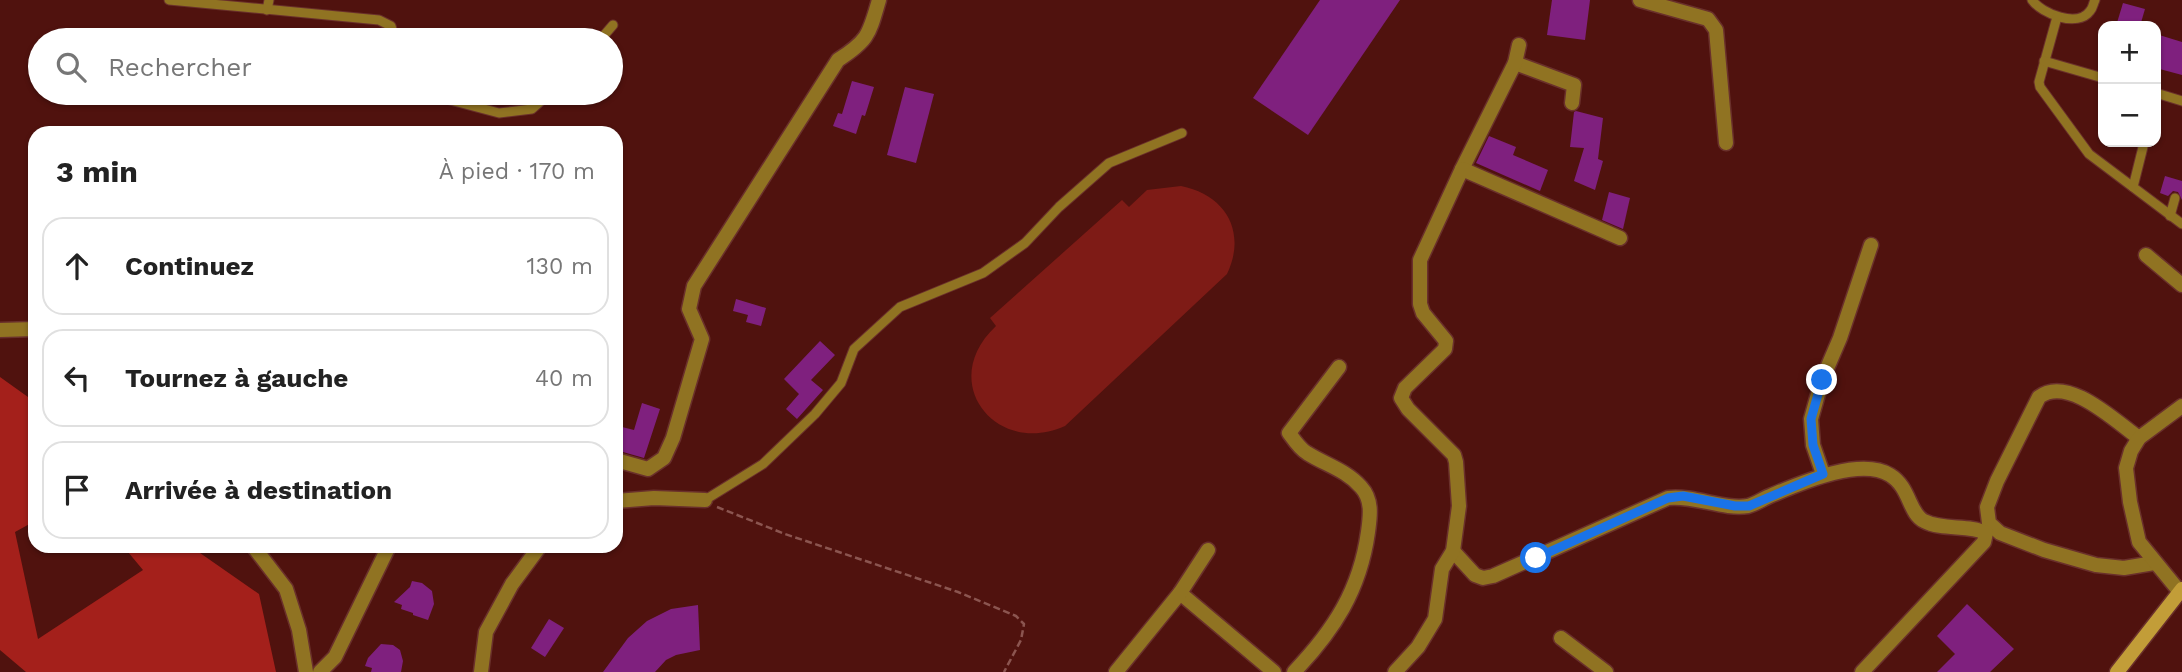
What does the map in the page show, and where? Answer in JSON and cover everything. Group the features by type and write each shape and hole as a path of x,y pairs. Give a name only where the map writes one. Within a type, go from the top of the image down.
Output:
{"street":[{"path":"623,462 648,469 664,458 673,438 702,339 689,309 694,285 838,60 861,45 872,25 879,0"},
{"path":"1640,0 1709,19 1716,30 1726,143"},
{"path":"1395,672 1418,647 1435,619 1442,569 1453,551 1459,506 1456,462 1451,450 1408,409 1401,398 1405,388 1445,349 1446,341 1423,313 1420,304 1420,260 1515,63 1519,45"},
{"path":"1515,63 1574,85 1572,103"},
{"path":"1462,169 1620,238"},
{"path":"1823,474 1813,445 1811,419 1822,380 1840,338 1871,245"},
{"path":"2146,255 2182,285"},
{"path":"0,330 28,329"},
{"path":"1294,672 1325,637 1344,610 1364,558 1371,508 1364,489 1343,470 1304,452 1289,433 1339,367"},
{"path":"2139,438 2077,395 2060,390 2046,392 2039,397 1997,481 1987,507 1987,515 1993,529 2000,533 2044,550 2096,565 2124,568 2154,563"},
{"path":"2117,672 2181,591 2154,563 2139,541 2126,468 2131,451 2139,438 2182,406"},
{"path":"1453,551 1475,575 1483,578 1493,576 1668,498 1683,496 1749,506 1823,474 1860,470 1886,473 1900,482 1915,513 1925,522 1952,528 1979,529 1986,533 1984,542 1862,672"},
{"path":"623,500 654,498 705,500"},
{"path":"1116,672 1180,593 1208,550"},
{"path":"258,553 286,589 299,630 306,672"},
{"path":"320,672 335,657 386,553"},
{"path":"481,672 486,632 512,584 535,553"},
{"path":"1180,593 1274,672"},
{"path":"1561,638 1606,672"}],"lane":[{"path":"169,0 379,20 392,28"},
{"path":"267,10 269,0"},
{"path":"2032,0 2057,17 2083,17 2090,12 2095,0"},
{"path":"2057,17 2039,82 2043,93 2089,154 2182,224"},
{"path":"2045,61 2098,77"},
{"path":"2161,95 2182,101"},
{"path":"469,105 499,113 532,109 536,105"},
{"path":"705,500 763,464 815,414 841,383 854,349 900,307 983,273 1026,243 1059,206 1109,163 1182,133"},
{"path":"2133,187 2143,147"},
{"path":"2171,216 2175,198"}],"path":[{"path":"725,511 958,592 1016,616 1024,624 1021,640 1004,672"}],"shaded area":[{"path":"1181,186 1210,198 1221,207 1228,218 1235,244 1227,274 1065,426 1040,433 1017,431 997,423 982,409 973,390 972,370 979,348 996,326 990,318 1122,200 1129,207 1147,190"},
{"path":"0,377 28,397 28,525 15,532 38,639 143,570 129,553 200,553 259,594 276,672 26,672 0,650"}],"building":[{"path":"1320,0 1400,0 1308,135 1253,98"},
{"path":"1552,0 1590,0 1585,40 1547,35"},
{"path":"2123,3 2145,9 2141,21 2118,21"},
{"path":"2161,36 2182,42 2182,75 2161,69"},
{"path":"852,81 874,87 856,134 833,126 838,113 842,114"},
{"path":"905,87 934,94 916,163 887,155"},
{"path":"1576,111 1603,118 1598,159 1603,161 1595,190 1574,181 1584,148 1570,147"},
{"path":"1489,136 1516,147 1513,155 1548,170 1540,191 1476,163"},
{"path":"2165,176 2182,181 2182,200 2178,192 2173,191 2168,196 2160,193"},
{"path":"1609,192 1630,198 1623,229 1602,220"},
{"path":"736,299 766,308 761,326 746,322 748,315 733,311"},
{"path":"820,341 835,355 811,380 823,390 797,419 786,409 799,394 784,379"},
{"path":"642,403 660,409 644,458 623,452 623,427 634,430"},
{"path":"412,581 422,583 432,591 434,604 428,620 401,609 402,605 394,602 410,587"},
{"path":"1967,604 2014,649 1990,672 1937,672 1955,654 1937,636"},
{"path":"698,605 700,650 676,655 666,660 655,672 603,672 628,638 647,621 671,609"},
{"path":"549,619 564,628 545,657 531,648"},
{"path":"381,644 393,645 400,650 403,661 401,672 371,672 372,668 365,666 368,658"}],"route":[{"path":"1536,558 1668,498 1683,496 1749,506 1823,474 1813,445 1811,419 1822,380"}]}
